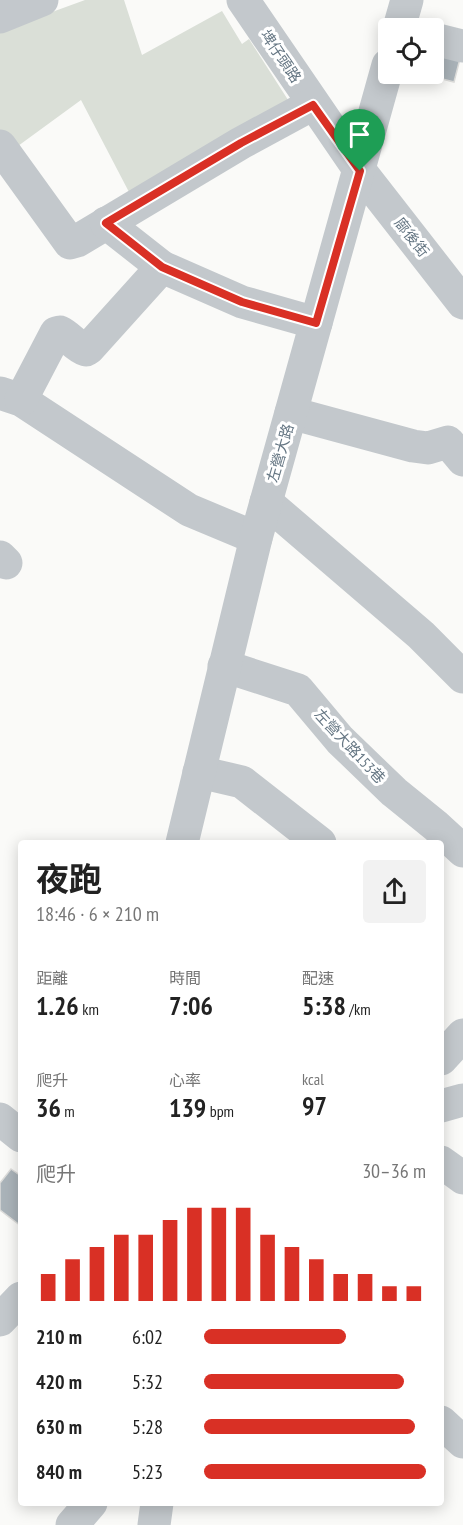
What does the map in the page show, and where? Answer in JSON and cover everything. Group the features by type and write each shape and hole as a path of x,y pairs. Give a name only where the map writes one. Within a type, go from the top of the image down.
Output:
{"street":[{"path":"0,17 42,0"},
{"name":"埤仔頭路","path":"243,0 360,171"},
{"path":"402,18 407,0"},
{"name":"左營大路","path":"183,840 256,538 383,84"},
{"path":"0,146 70,243 241,143 313,105"},
{"name":"廍後街","path":"360,171 463,303"},
{"path":"106,223 162,267 242,302 316,323"},
{"path":"162,267 86,350 64,334 56,333 10,397 189,510 256,538"},
{"path":"291,413 412,446 428,448 448,442 463,460"},
{"path":"266,502 421,635 463,677"},
{"name":"左營大路153巷","path":"224,666 298,690 348,748 394,792 428,834"},
{"path":"199,772 242,782 316,840"},
{"name":"左營大路153巷","path":"444,841 463,850"},
{"path":"444,1056 463,1035"},
{"path":"444,1105 463,1100"},
{"path":"0,1119 18,1134"},
{"path":"444,1164 463,1178"},
{"path":"0,1320 18,1301"},
{"path":"444,1425 463,1442"},
{"path":"72,1525 88,1506"},
{"path":"154,1525 157,1506"}],"shaded area":[{"path":"85,0 124,0 142,55 222,11 242,44 249,39 290,103 130,194 81,100 18,146 0,132 0,31"}],"building":[{"path":"444,46 462,51 454,82 444,79"},
{"path":"11,1169 18,1174 18,1224 0,1210 0,1183"}],"route":[{"path":"313,105 360,171 316,323 242,302 162,267 106,223 241,143 313,105"}]}
